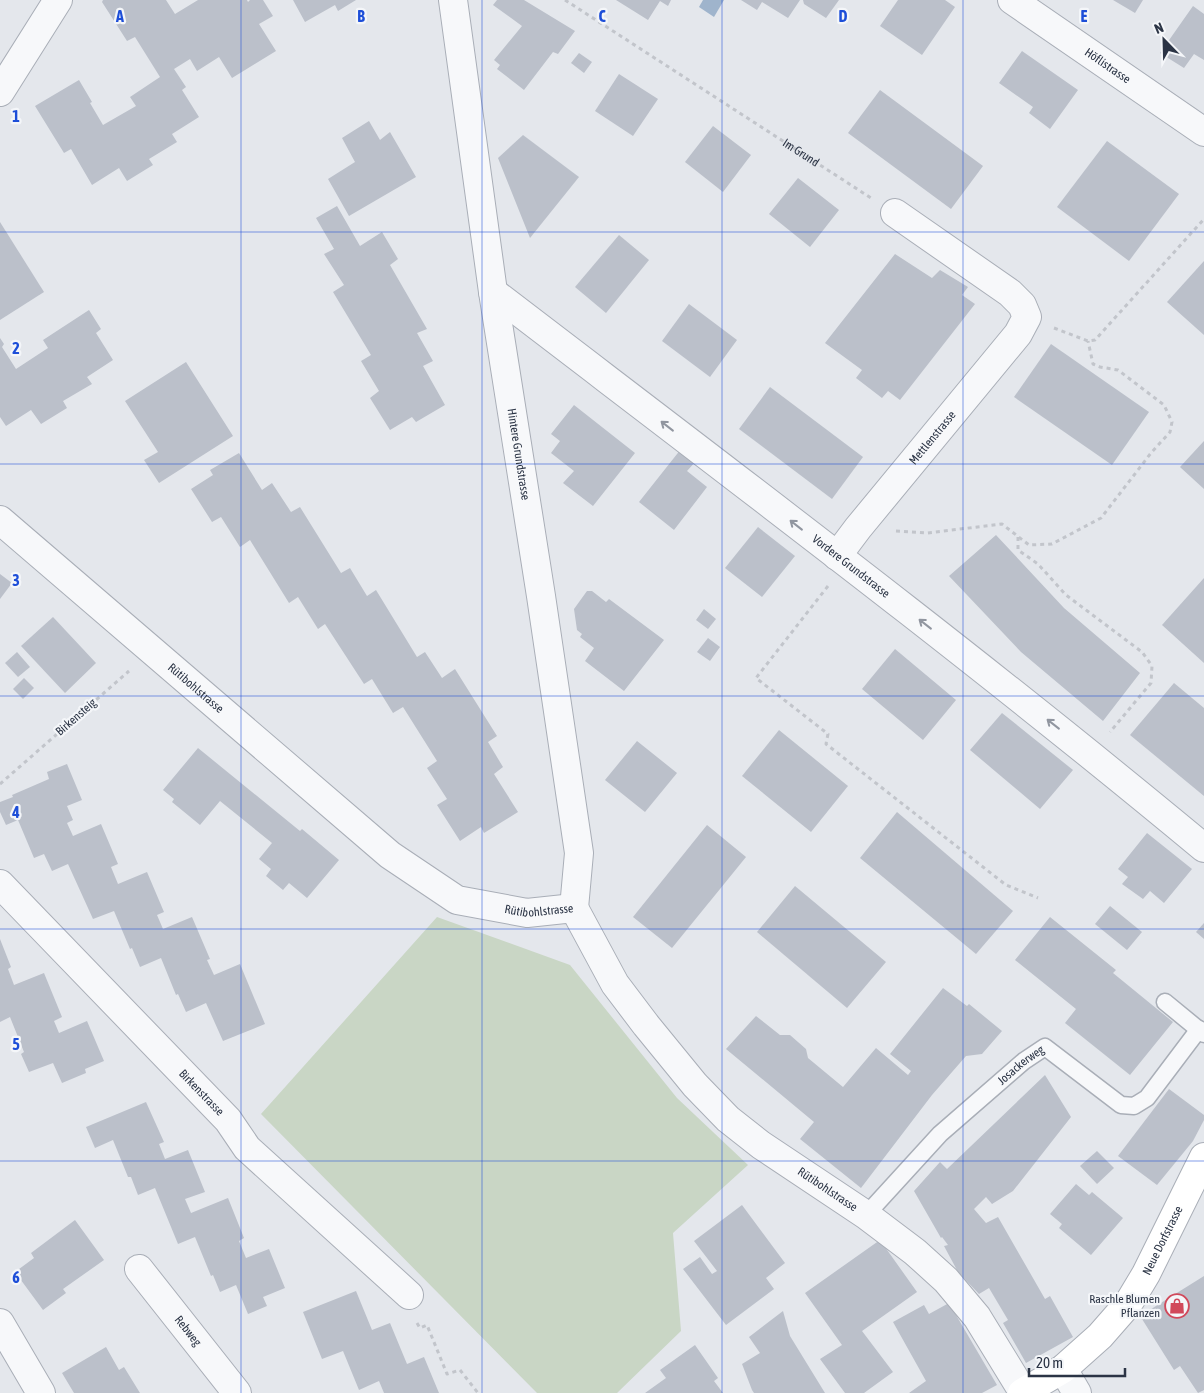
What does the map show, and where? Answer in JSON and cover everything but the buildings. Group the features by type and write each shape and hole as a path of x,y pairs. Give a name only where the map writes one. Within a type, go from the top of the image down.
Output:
{"main road":[{"name":"Neue Dorfstrasse","path":"1022,1393 1063,1369 1100,1336 1128,1304 1146,1274 1204,1157"}],"street":[{"path":"0,92 58,0"},
{"name":"Hintere Grundstrasse","path":"453,0 494,292 579,853 574,908"},
{"name":"Höflistrasse","path":"1012,0 1204,132"},
{"path":"895,213 1010,293 1022,305 1027,317"},
{"name":"Vordere Grundstrasse","path":"494,292 1091,754 1204,848"},
{"name":"Mettlenstrasse","path":"842,560 858,528 1018,334 1027,317"},
{"name":"Rütibohlstrasse","path":"0,520 390,855 457,900 527,913 574,908 615,984 695,1085 728,1119 761,1145 866,1215 915,1252 946,1280 977,1317 1022,1393"},
{"name":"Birkenstrasse","path":"0,884 228,1120 247,1148 412,1307"},
{"name":"Rebweg","path":"139,1269 237,1393"},
{"path":"0,1323 41,1393"},
{"path":"1063,1369 1078,1393"}],"lane":[{"path":"1165,1002 1201,1032"},
{"name":"Josackerweg","path":"866,1215 940,1134 1024,1061 1044,1047 1121,1105 1134,1106 1147,1098 1201,1032"}],"path":[{"name":"Im Grund","path":"566,0 895,213"},
{"path":"1027,317 1088,341 1096,340 1204,219"},
{"path":"858,528 927,533 1002,524 1029,545 1052,544 1101,518 1151,453 1170,432 1172,422 1164,405 1118,370 1093,364 1088,341"},
{"path":"1018,537 1018,550 1038,564 1066,595 1142,652 1152,666 1151,683 1091,754"},
{"path":"842,560 756,678 828,734 826,744 1006,885 1038,898"},
{"name":"Birkensteig","path":"0,784 153,650"},
{"path":"412,1307 420,1328 427,1325 447,1374 460,1370 478,1393"}],"green space":[{"path":"437,917 570,965 677,1098 748,1165 673,1233 681,1331 617,1393 537,1393 261,1114"}],"water":[{"path":"703,0 724,0 714,17 699,7"}],"place":[{"name":"Raschle Blumen Pflanzen","path":"1177,1306"}]}
